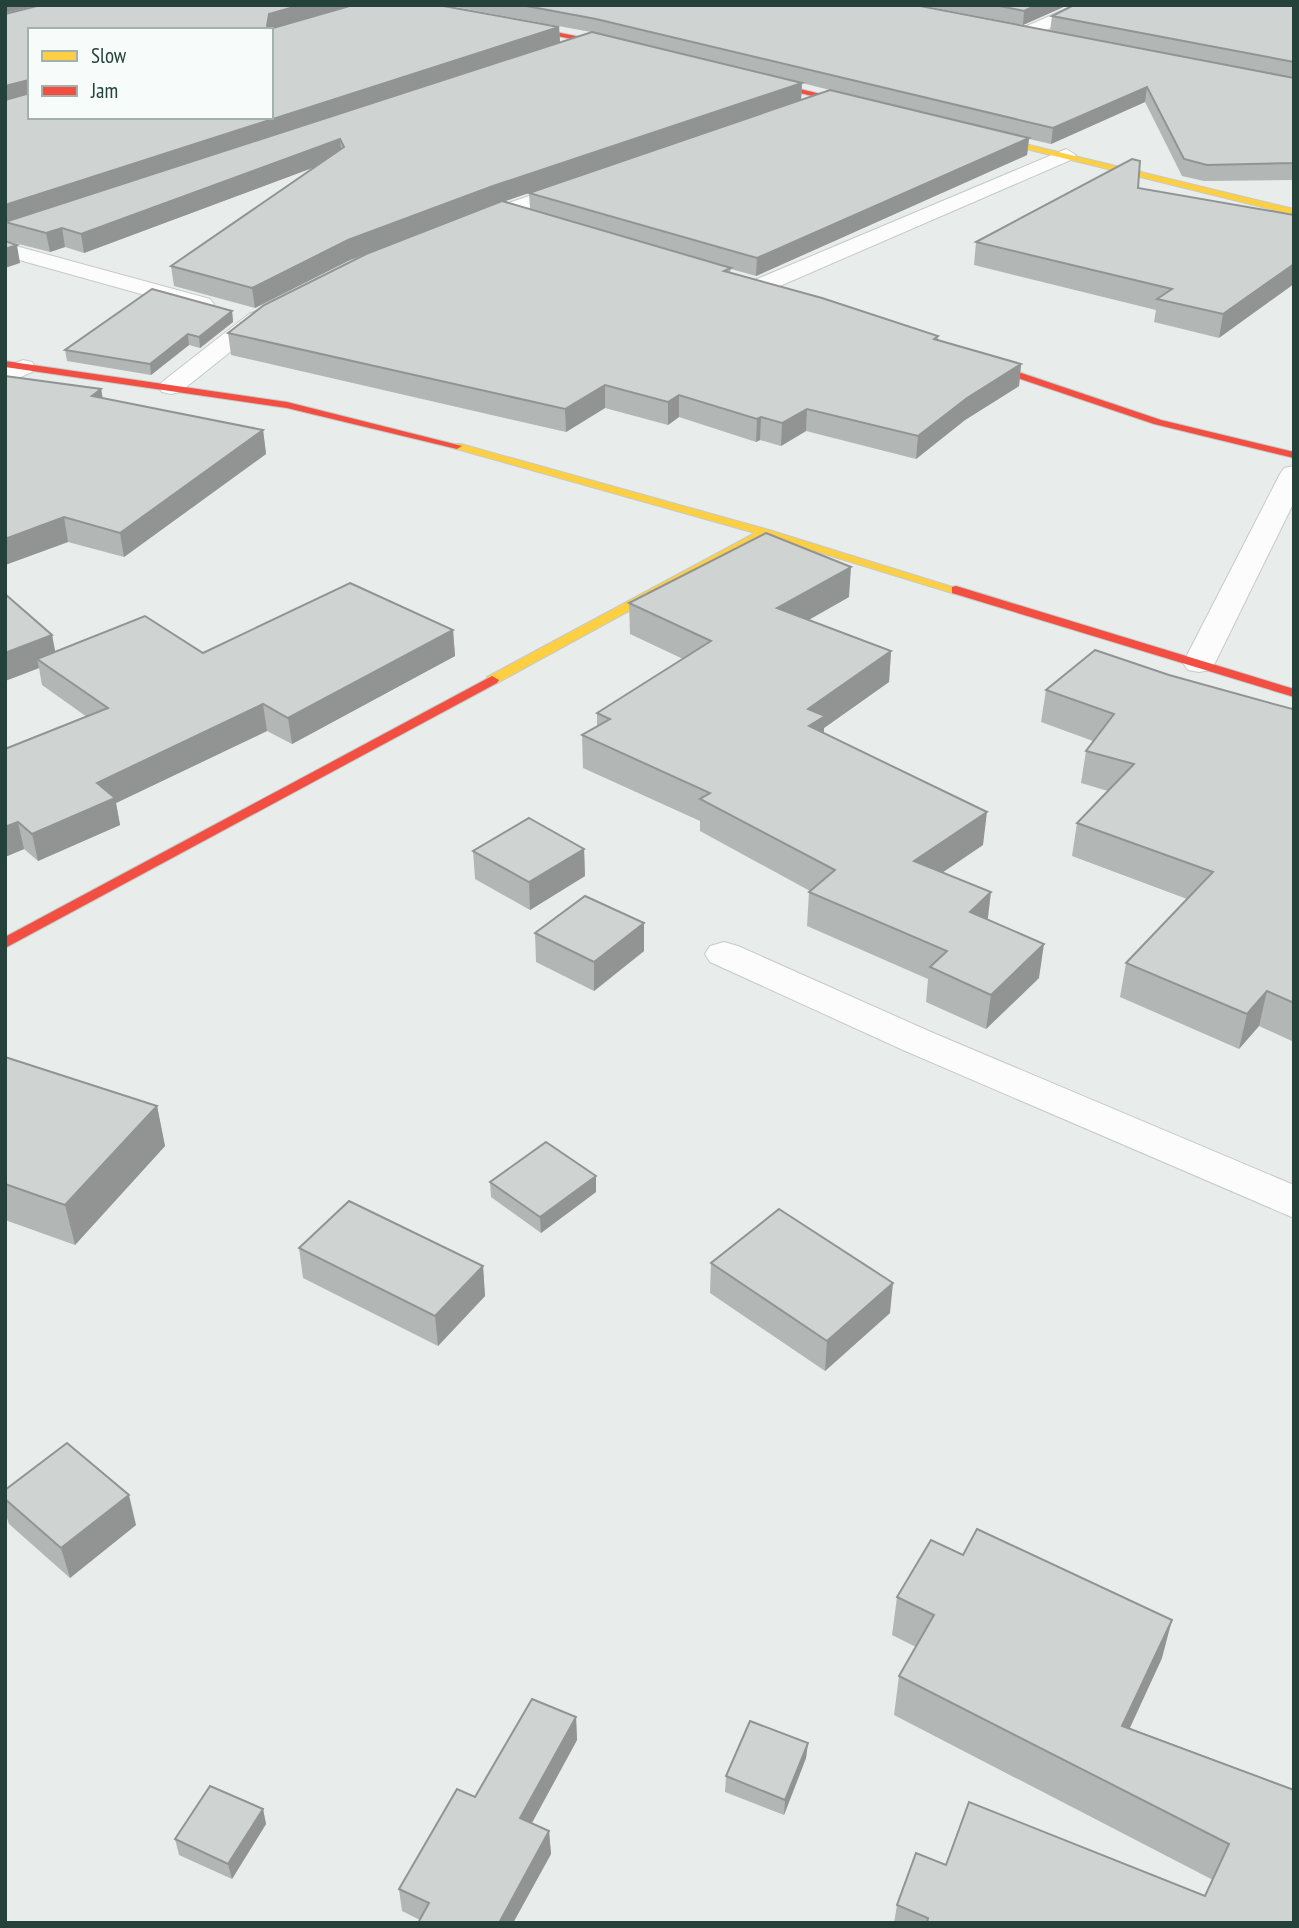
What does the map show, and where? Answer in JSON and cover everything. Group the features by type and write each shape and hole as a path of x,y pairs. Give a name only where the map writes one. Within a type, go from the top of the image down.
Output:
{"street":[{"path":"1052,38 1019,32 1088,5"},
{"path":"496,23 590,40 643,53"},
{"path":"551,53 590,40"},
{"path":"735,75 881,111"},
{"path":"788,111 828,98"},
{"path":"960,130 1294,212"},
{"path":"752,285 1066,155"},
{"path":"453,230 593,179"},
{"path":"502,211 527,218"},
{"path":"5,249 257,319"},
{"path":"752,285 784,296"},
{"path":"171,387 257,319 291,302"},
{"path":"952,353 1158,422 1294,455"},
{"path":"11,369 171,387 287,405 406,432 765,532 1294,693"},
{"path":"1199,663 1294,474"},
{"path":"5,943 25,935 765,532"},
{"path":"724,954 917,1041 1294,1203"}],"building":[{"path":"41,5 301,5 269,14 269,28 28,28 28,80 5,86 5,14"},
{"path":"353,5 438,5 559,27 273,119 273,28"},
{"path":"521,5 915,5 1294,78 1294,163 1207,165 1184,159 1147,87 1053,128 596,19"},
{"path":"995,5 1037,5 1024,11"},
{"path":"1074,5 1294,5 1294,62 1052,16"},
{"path":"592,32 802,83 493,186 348,240 252,288 171,266 344,147 340,139 81,234 62,228 46,233 5,222"},
{"path":"830,90 1029,138 757,258 529,193"},
{"path":"28,94 28,119 273,119 5,205 5,100"},
{"path":"1132,159 1140,161 1138,188 1294,215 1294,264 1223,314 1157,299 1172,289 976,242"},
{"path":"502,201 731,268 724,271 822,298 938,336 934,339 1021,364 967,398 918,436 807,409 782,423 761,417 757,419 679,395 668,402 605,385 565,409 228,333 264,305 366,254"},
{"path":"5,241 17,245 5,249"},
{"path":"152,289 232,311 199,337 188,334 150,364 65,350"},
{"path":"5,376 101,389 92,396 263,430 120,533 64,517 5,539"},
{"path":"766,533 851,567 777,608 891,651 808,709 825,716 809,726 987,812 914,861 991,892 970,912 1044,944 991,995 930,967 947,951 809,892 835,870 700,799 710,793 582,735 610,719 597,713 711,641 629,603"},
{"path":"350,583 453,630 288,718 263,704 97,783 115,798 32,834 18,822 5,827 5,749 108,708 37,659 145,616 203,653"},
{"path":"5,594 52,635 5,653"},
{"path":"1095,650 1169,675 1292,709 1294,707 1294,1003 1267,991 1247,1014 1126,963 1213,872 1077,823 1134,764 1086,751 1114,714 1046,690"},
{"path":"529,818 584,849 529,882 473,851"},
{"path":"585,896 644,923 594,962 535,933"},
{"path":"5,1057 157,1106 65,1205 5,1184"},
{"path":"546,1142 596,1176 540,1217 490,1182"},
{"path":"349,1201 483,1266 435,1316 299,1248"},
{"path":"779,1209 893,1283 827,1341 711,1263"},
{"path":"67,1443 129,1495 61,1548 5,1499 5,1490"},
{"path":"977,1529 1172,1620 1122,1726 1294,1790 1294,1923 927,1923 928,1918 897,1905 916,1853 946,1865 969,1802 1205,1896 1229,1844 899,1676 934,1615 897,1597 931,1540 963,1555"},
{"path":"532,1699 576,1717 520,1818 549,1831 499,1923 418,1923 429,1903 399,1889 457,1789 475,1797"},
{"path":"750,1721 808,1743 785,1800 726,1776"},
{"path":"210,1786 263,1809 228,1864 175,1839"}],"traffic: slow":[{"path":"976,134 1294,212"},
{"path":"457,446 765,532 956,590"},
{"path":"492,680 765,532"}],"traffic: jam":[{"path":"510,25 626,48"},
{"path":"752,79 867,107"},
{"path":"971,359 1158,422 1294,455"},
{"path":"5,364 287,405 457,446"},
{"path":"956,590 1294,693"},
{"path":"5,943 492,680"}]}
